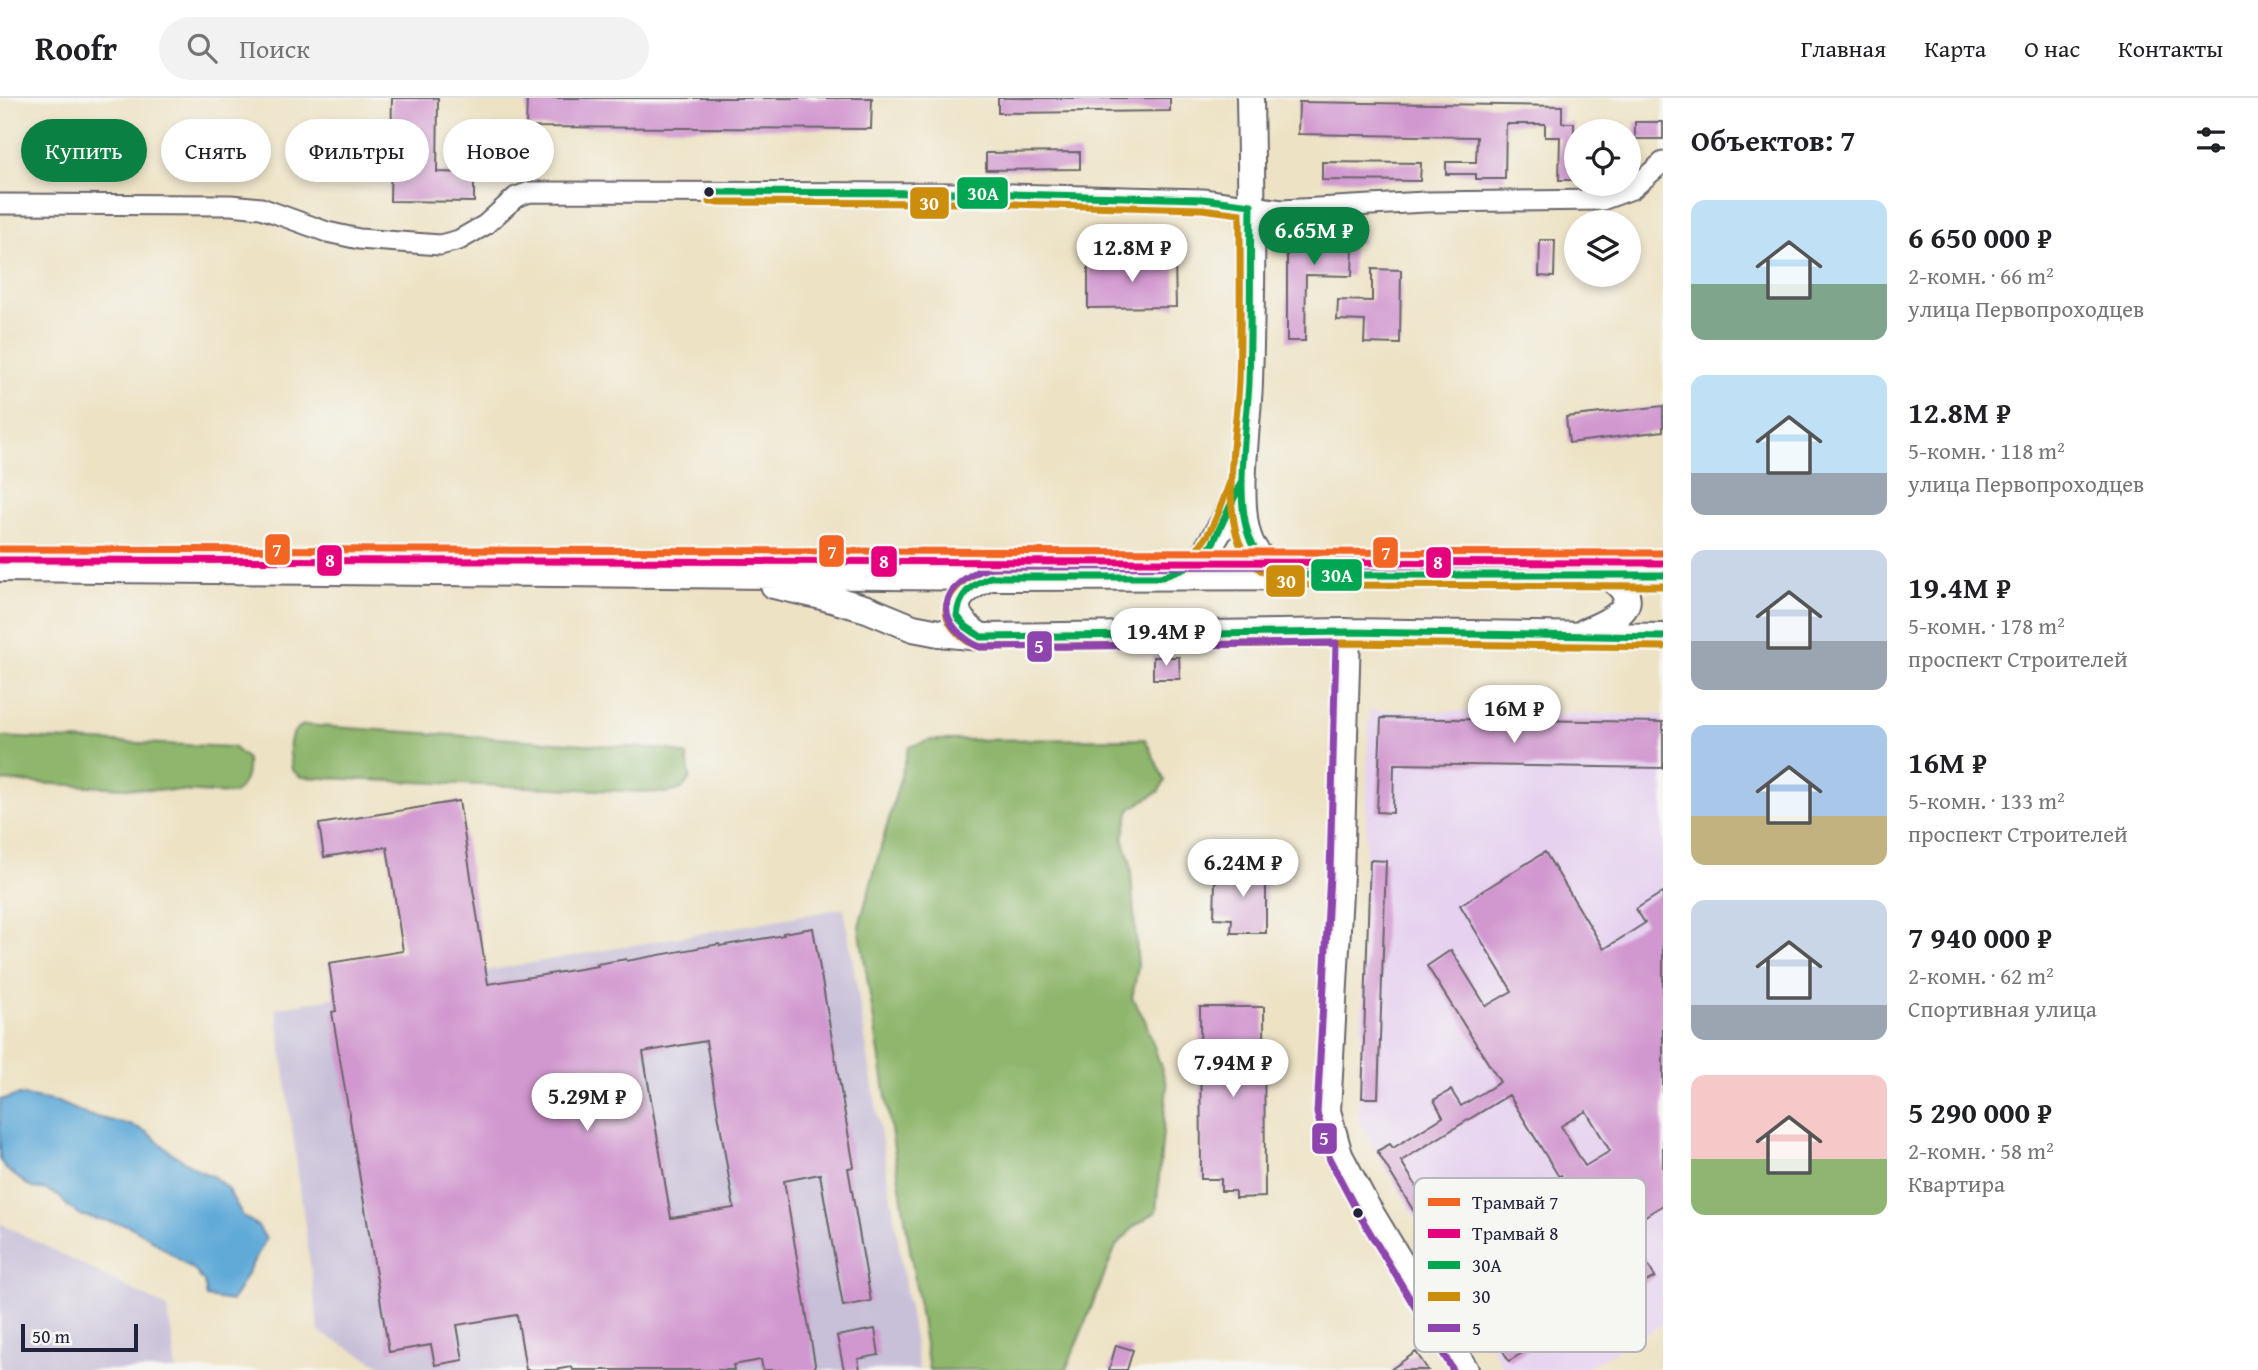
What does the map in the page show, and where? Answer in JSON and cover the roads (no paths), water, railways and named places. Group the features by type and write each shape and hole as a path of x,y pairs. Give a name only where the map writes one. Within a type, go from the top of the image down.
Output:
{"main road":[{"path":"1250,98 1249,391 1242,481 1245,520 1251,545 1265,562 1302,575"},
{"path":"1162,577 1188,568 1201,560 1224,522 1242,481"},
{"path":"0,568 991,577 1663,575"},
{"path":"718,573 818,595 867,609 913,628 939,634 981,637 1347,632 1663,637"},
{"path":"1577,636 1612,622 1622,613 1626,602 1625,593 1619,583 1604,574"},
{"path":"981,637 965,626 957,616 957,606 969,586 991,577"},
{"path":"1347,632 1340,874 1327,1111 1339,1154 1366,1206 1414,1286"},
{"path":"1454,1352 1465,1370"}],"street":[{"path":"0,204 251,207 289,217 327,232 359,239 440,245 459,240 485,225 516,197 530,192 974,193 1203,199 1282,209 1425,202 1602,200 1632,188 1663,162"}],"water":[{"path":"19,1095 58,1102 88,1115 134,1126 147,1132 173,1154 214,1177 227,1188 243,1216 258,1226 266,1239 232,1301 207,1297 204,1282 195,1271 145,1235 127,1225 83,1216 69,1208 60,1197 47,1190 32,1188 6,1169 0,1159 0,1100"}],"tram line":[{"name":"7","path":"0,549 1663,553"},
{"name":"8","path":"0,560 1663,563"}]}
